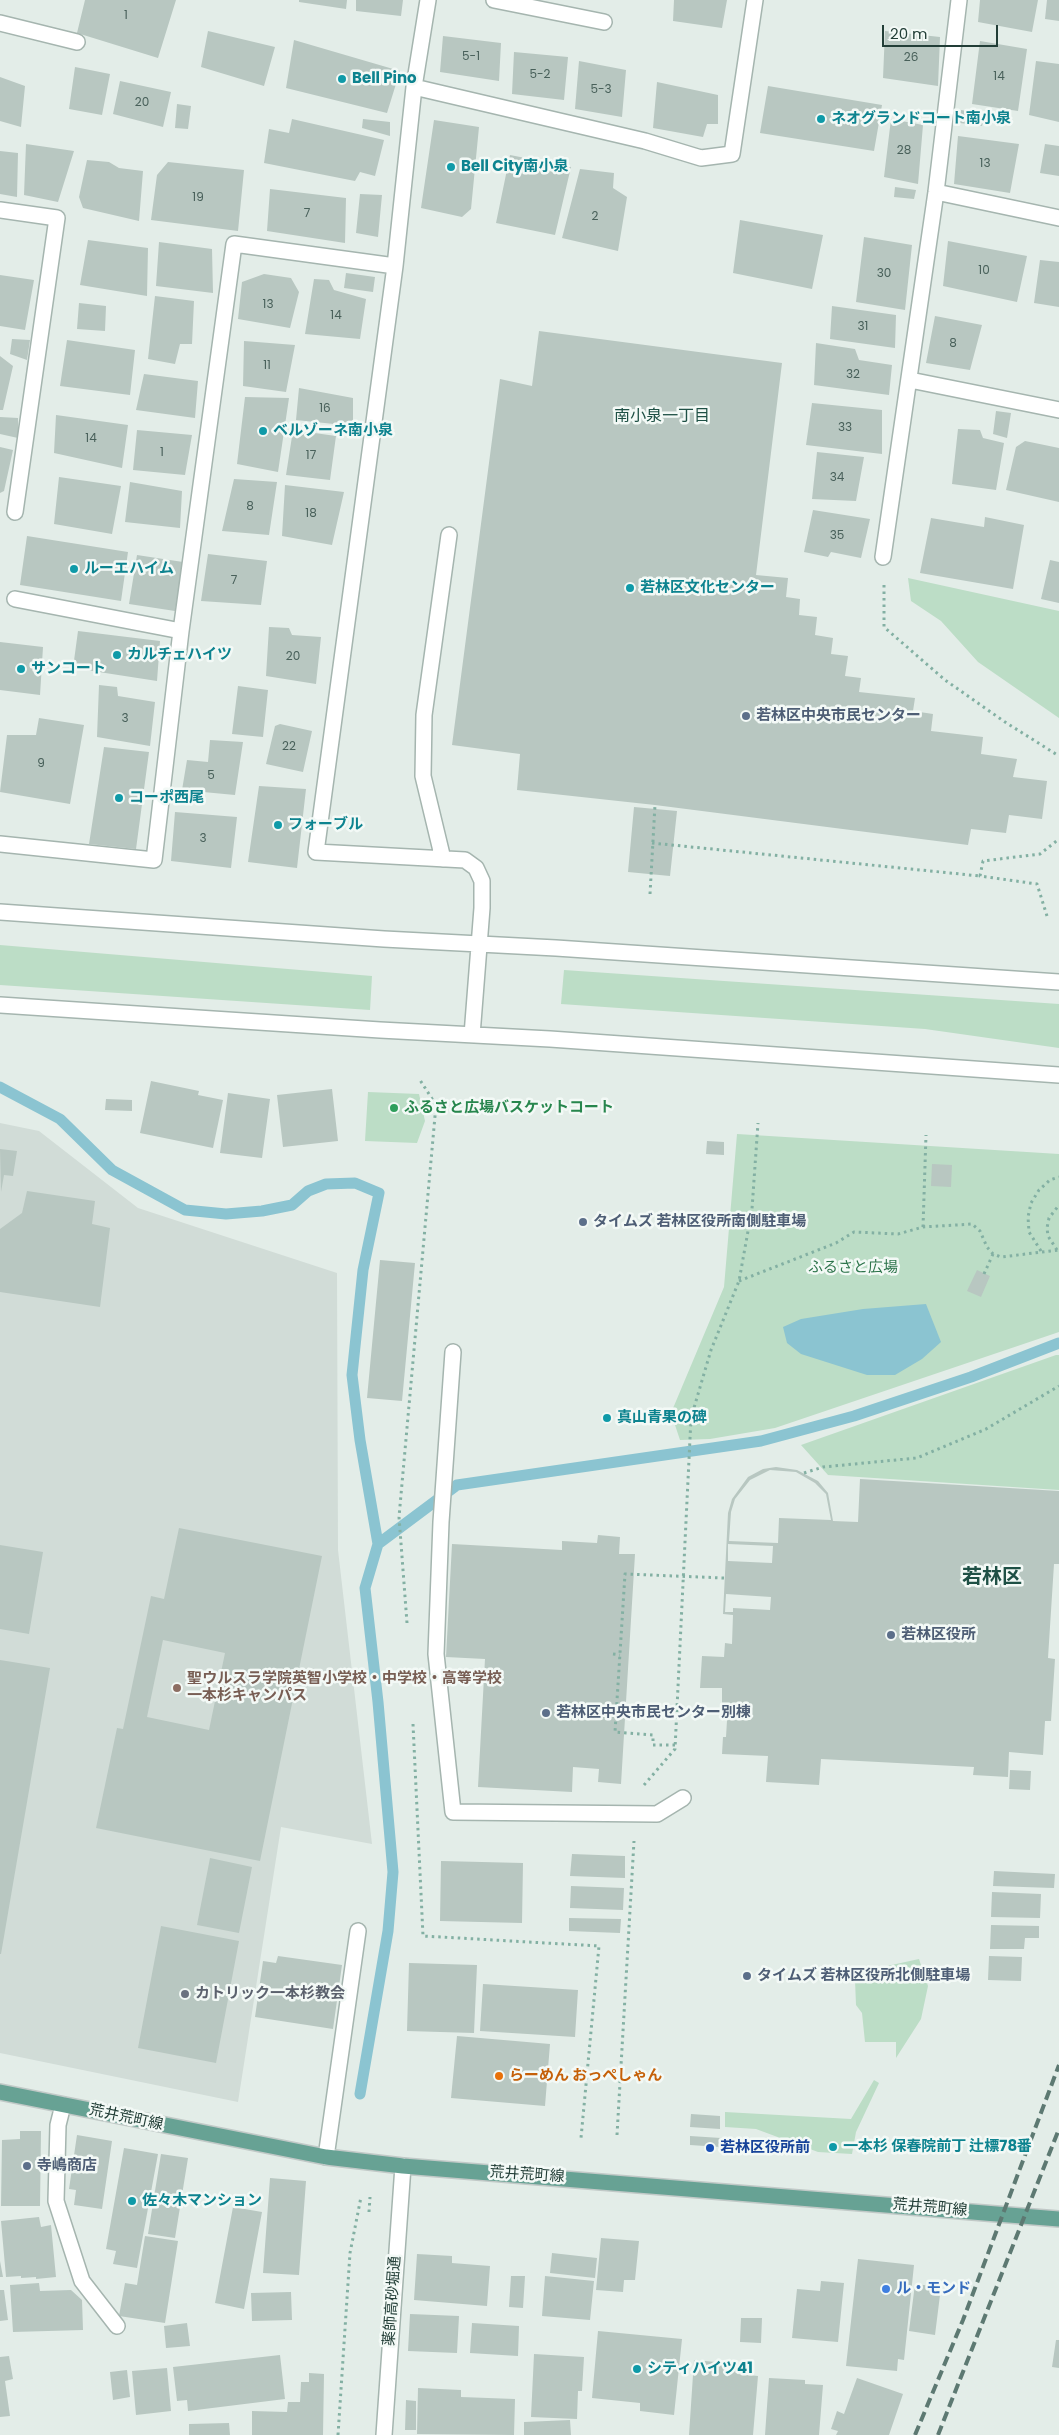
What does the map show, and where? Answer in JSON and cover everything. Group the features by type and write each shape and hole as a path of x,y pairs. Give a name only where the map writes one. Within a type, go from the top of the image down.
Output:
{"main road":[{"name":"荒井荒町線","path":"0,2092 326,2157 402,2166 1059,2219"}],"street":[{"path":"428,0 414,87 395,266 316,852 465,860 476,868 482,881 480,944 472,1035"},
{"path":"494,0 604,22"},
{"path":"414,87 645,141 702,158 732,154 755,0"},
{"path":"883,557 936,192 960,0"},
{"path":"0,23 76,42"},
{"path":"936,192 1059,218"},
{"path":"0,210 57,218 15,512"},
{"path":"0,844 154,860 181,632 234,244 395,266"},
{"path":"910,380 1059,410"},
{"path":"443,859 423,776 424,715 449,535"},
{"path":"15,599 181,632"},
{"path":"0,912 384,940 480,944 1059,982"},
{"path":"0,1005 569,1040 1059,1075"},
{"path":"453,1352 446,1426 436,1654 453,1812 657,1814 683,1798"},
{"path":"326,2157 358,1932"},
{"path":"63,2105 58,2125 56,2201 82,2281 117,2326"},
{"name":"薬師高砂堀通","path":"384,2435 402,2166"}],"path":[{"path":"883,557 884,628 945,680 1005,722 1059,756"},
{"path":"650,894 655,805"},
{"path":"980,876 983,861 1040,854 1059,839"},
{"path":"652,843 980,876 1037,884 1047,916"},
{"path":"408,1633 399,1517 436,1105 420,1080"},
{"path":"688,1480 691,1418 711,1350 739,1281 752,1209 758,1123"},
{"path":"922,1227 926,1135"},
{"path":"1042,1252 1030,1232 1028,1217 1031,1203 1038,1190 1050,1180 1059,1177"},
{"path":"739,1281 836,1243 854,1232 898,1234 922,1227 972,1224 980,1231 987,1248 993,1254 1011,1257 1058,1250 1048,1236 1047,1228 1049,1218 1059,1205"},
{"path":"984,1274 993,1254"},
{"path":"804,1473 823,1467 917,1458 986,1428 1059,1386"},
{"path":"675,1745 653,1745 653,1735 616,1732 624,1574 724,1578"},
{"path":"613,1654 620,1654"},
{"path":"413,1720 423,1936 599,1946 581,2138"},
{"path":"338,2435 350,2253 361,2197"}],"shaded area":[{"name":"聖ウルスラ学院英智小学校・中学校・高等学校 一本杉キャンパス","path":"0,1123 39,1131 138,1208 337,1273 338,1550 372,1844 281,1827 238,2102 0,2053"}],"green space":[{"path":"908,578 1059,611 1059,718 978,662 941,621 911,601"},
{"path":"0,945 372,976 370,1010 0,985"},
{"path":"564,970 1059,1004 1059,1048 925,1029 561,1004"},
{"name":"ふるさと広場バスケットコート","path":"368,1092 419,1094 425,1121 417,1143 365,1141"},
{"name":"ふるさと広場","path":"737,1134 1059,1154 1059,1332 775,1428 710,1439 680,1440 671,1413 724,1287"},
{"path":"1059,1355 1059,1490 828,1475 801,1445"},
{"path":"919,1959 928,1986 921,2019 896,2058 896,2042 865,2042 862,2013 856,2005 855,1980 864,1971"},
{"path":"874,2080 879,2083 856,2132 852,2154 818,2152 756,2129 725,2127 725,2112 851,2119"}],"water":[{"path":"926,1304 941,1342 922,1359 895,1375 867,1375 801,1354 787,1343 783,1327 801,1319 863,1309"}],"building":[{"path":"85,0 176,0 158,58 77,33"},
{"path":"299,0 347,0 346,9 299,2"},
{"path":"356,0 403,0 401,16 356,11"},
{"path":"674,0 727,0 722,28 673,21"},
{"path":"980,0 1038,0 1032,32 978,22"},
{"path":"1047,0 1059,0 1059,21 1045,19"},
{"path":"208,31 275,47 264,86 201,67"},
{"path":"885,31 940,37 938,86 883,78"},
{"path":"443,36 501,43 499,81 440,72"},
{"name":"Bell Pino","path":"294,40 400,71 387,113 286,88"},
{"path":"980,41 1027,49 1018,111 972,104"},
{"path":"514,52 568,57 564,100 512,94"},
{"path":"579,61 626,70 622,117 575,109"},
{"path":"1036,61 1059,64 1059,122 1029,115"},
{"path":"75,67 110,74 102,115 69,109"},
{"path":"0,77 25,86 21,127 0,121"},
{"path":"120,81 171,92 163,127 113,114"},
{"path":"657,82 718,95 718,124 707,124 703,137 653,128"},
{"name":"ネオグランドコート南小泉","path":"768,86 882,105 874,151 760,133"},
{"path":"177,104 191,106 188,129 175,128"},
{"path":"961,110 985,114 982,126 960,123"},
{"path":"292,119 384,140 375,176 360,172 355,181 264,163 269,129 289,133"},
{"path":"363,119 390,122 390,136 362,128"},
{"path":"891,119 923,125 918,184 884,177"},
{"name":"Bell City南小泉","path":"434,120 479,127 471,209 462,217 421,208"},
{"path":"958,136 1019,144 1010,193 954,184"},
{"path":"26,144 74,151 58,202 24,195"},
{"path":"1045,144 1059,146 1059,176 1040,173"},
{"path":"0,151 18,153 17,197 0,194"},
{"path":"510,155 571,167 555,235 496,223"},
{"path":"87,160 109,162 119,168 143,171 139,221 83,208 79,197"},
{"path":"168,162 244,170 238,231 151,220 157,175"},
{"path":"580,169 614,173 613,188 627,197 618,251 562,238"},
{"path":"895,187 916,190 914,199 894,197"},
{"path":"270,189 346,198 345,243 267,231"},
{"path":"360,194 382,195 378,237 356,233"},
{"path":"740,220 823,235 812,289 733,273"},
{"path":"864,237 912,245 905,310 856,302"},
{"path":"88,240 148,248 147,296 80,285"},
{"path":"948,241 1027,256 1017,302 943,286"},
{"path":"159,242 212,249 213,293 156,286"},
{"path":"1040,260 1059,262 1059,307 1034,303"},
{"path":"346,273 375,277 373,292 344,288"},
{"path":"264,274 291,278 299,292 290,328 238,319 242,282"},
{"path":"0,275 34,280 25,330 0,326"},
{"path":"314,279 329,280 334,290 366,299 360,339 305,334"},
{"path":"155,296 194,301 192,344 180,344 175,364 148,359"},
{"path":"79,303 106,306 105,331 77,329"},
{"path":"832,306 896,315 895,348 830,339"},
{"path":"935,316 982,325 970,370 926,363"},
{"name":"若林区文化センター","path":"539,331 782,363 756,575 788,578 786,597 800,599 799,615 817,617 815,635 833,638 831,654 848,656 845,676 861,678 859,692 915,698 913,711 933,714 931,731 983,737 981,754 1017,759 1013,777 1047,781 1042,819 1009,815 1006,833 971,829 968,845 655,805 517,790 520,754 452,745 500,379 532,386"},
{"path":"12,339 30,340 27,360 10,354"},
{"path":"67,340 135,350 130,395 60,386"},
{"path":"244,341 295,345 286,392 243,386"},
{"path":"816,343 855,349 859,360 892,365 889,395 814,385"},
{"path":"0,356 13,366 3,410 0,410"},
{"path":"144,374 198,381 195,418 136,410"},
{"path":"299,388 353,398 353,426 296,420"},
{"name":"ベルゾーネ南小泉","path":"245,397 289,398 278,472 237,464"},
{"path":"812,403 882,410 882,454 806,445"},
{"path":"996,411 1011,413 1007,438 993,434"},
{"path":"56,415 128,425 122,468 54,453"},
{"path":"0,417 18,418 18,438 0,434"},
{"path":"958,429 980,430 983,438 1004,443 996,490 952,484"},
{"path":"137,430 192,435 185,475 133,470"},
{"path":"293,430 336,436 330,480 286,475"},
{"path":"1025,441 1059,448 1059,502 1006,490 1016,447"},
{"path":"0,447 13,450 4,491 0,493"},
{"path":"817,452 864,457 856,501 812,499"},
{"path":"59,477 121,486 112,534 54,524"},
{"path":"234,479 277,482 269,535 222,531"},
{"path":"130,482 182,491 180,528 125,522"},
{"path":"285,485 344,492 332,545 282,536"},
{"path":"813,510 870,519 861,558 831,552 828,557 804,552"},
{"path":"985,517 1024,525 1013,589 920,573 931,518 984,527"},
{"name":"ルーエハイム","path":"27,536 128,552 121,601 20,585"},
{"path":"208,554 267,561 261,605 201,601"},
{"path":"137,555 183,562 175,611 129,604"},
{"path":"1050,560 1059,562 1059,603 1041,599"},
{"path":"269,627 289,628 292,635 321,637 316,684 266,676"},
{"name":"カルチェハイツ","path":"78,631 160,641 157,681 73,668"},
{"name":"サンコート","path":"0,642 43,647 40,695 0,690"},
{"path":"99,685 117,687 118,696 155,702 150,746 97,737"},
{"path":"238,686 268,690 263,737 232,734"},
{"path":"39,718 84,725 70,804 0,792 7,735 36,735"},
{"path":"280,724 312,731 303,772 266,764 275,726"},
{"path":"210,740 243,742 235,795 182,790 187,760 208,762"},
{"name":"コーポ西尾","path":"104,747 149,752 136,849 89,844"},
{"name":"フォーブル","path":"259,786 306,789 297,868 248,862"},
{"path":"634,807 677,811 670,876 628,872"},
{"path":"175,812 237,817 231,868 171,861"},
{"path":"151,1081 199,1091 198,1095 223,1100 213,1148 140,1133"},
{"path":"332,1089 338,1141 283,1147 277,1095"},
{"path":"228,1093 270,1099 262,1158 220,1153"},
{"path":"106,1099 132,1100 132,1111 105,1110"},
{"path":"707,1141 724,1142 724,1155 706,1154"},
{"path":"0,1149 17,1151 13,1176 4,1175 1,1192"},
{"path":"932,1164 952,1165 951,1187 931,1186"},
{"path":"27,1191 95,1201 92,1224 110,1228 100,1307 0,1292 0,1229 22,1213"},
{"path":"380,1260 415,1263 402,1401 367,1398"},
{"path":"977,1270 990,1276 981,1297 967,1291"},
{"name":"若林区役所","path":"776,1467 797,1470 818,1481 828,1493 833,1521 858,1522 860,1479 1059,1491 1059,1564 1054,1564 1048,1658 1055,1659 1051,1721 1045,1721 1043,1755 1009,1752 1008,1777 973,1775 974,1767 821,1759 819,1785 766,1782 768,1756 722,1754 723,1737 726,1737 728,1704 722,1704 722,1688 700,1688 702,1656 724,1657 725,1643 732,1644 733,1615 723,1614 728,1513 732,1499 748,1477 763,1469","holes":["770,1470 796,1472 815,1483 826,1494 831,1520 779,1518 778,1543 729,1541 731,1512 735,1499 750,1480","728,1544 773,1546 772,1563 728,1561","726,1594 771,1597 770,1610 733,1608 733,1612 725,1612"]},
{"path":"179,1528 322,1556 260,1861 96,1828 117,1728 123,1729 151,1596 164,1599","holes":["163,1640 225,1653 209,1730 147,1717"]},
{"name":"若林区中央市民センター別棟","path":"598,1535 620,1537 619,1554 635,1554 621,1784 598,1782 599,1769 573,1767 572,1792 478,1787 485,1659 446,1657 452,1544 562,1550 562,1541 597,1543"},
{"path":"0,1545 43,1552 29,1634 0,1629"},
{"path":"0,1660 50,1668 1,1954 0,1954"},
{"path":"1010,1770 1031,1771 1030,1790 1009,1789"},
{"path":"572,1854 625,1856 625,1878 570,1876"},
{"path":"210,1858 252,1867 239,1933 197,1925"},
{"path":"441,1861 523,1863 522,1923 440,1921"},
{"path":"994,1871 1055,1874 1054,1888 993,1886"},
{"path":"571,1886 624,1888 623,1910 570,1908"},
{"path":"992,1892 1041,1894 1040,1918 991,1917"},
{"path":"569,1918 621,1919 620,1933 569,1931"},
{"path":"991,1925 1039,1926 1039,1938 1025,1938 1024,1949 990,1949"},
{"path":"161,1926 239,1941 216,2063 138,2048"},
{"path":"278,1956 342,1965 333,2029 255,2017 263,1961 276,1963"},
{"path":"989,1956 1022,1957 1021,1981 988,1980"},
{"path":"409,1963 477,1965 474,2033 407,2031"},
{"path":"483,1984 578,1990 575,2037 480,2031"},
{"path":"457,2036 550,2044 545,2106 451,2098"},
{"path":"691,2114 720,2116 720,2129 690,2127"},
{"path":"20,2131 41,2131 40,2206 1,2206 2,2140 20,2139"},
{"path":"77,2135 112,2141 102,2209 74,2205 76,2190 69,2189"},
{"path":"690,2136 721,2138 720,2147 690,2145"},
{"name":"佐々木マンション","path":"124,2148 158,2154 137,2268 113,2264 116,2251 106,2249"},
{"path":"161,2154 188,2158 175,2238 148,2234"},
{"path":"270,2178 306,2181 299,2275 263,2273"},
{"path":"233,2207 262,2212 244,2309 215,2303"},
{"path":"39,2217 41,2227 51,2225 56,2277 36,2279 36,2277 21,2278 21,2276 6,2277 1,2221"},
{"path":"145,2236 178,2241 165,2323 119,2316 125,2283 137,2285"},
{"path":"601,2238 639,2241 635,2280 624,2280 623,2292 596,2290"},
{"path":"552,2253 597,2258 595,2278 550,2273"},
{"path":"417,2254 452,2256 452,2263 490,2266 487,2306 414,2300"},
{"path":"858,2259 914,2265 904,2360 898,2359 897,2371 846,2366"},
{"path":"0,2261 3,2277 0,2277"},
{"path":"511,2276 525,2276 523,2308 509,2307"},
{"path":"545,2276 594,2281 590,2320 542,2316"},
{"path":"821,2281 844,2283 838,2342 792,2338 797,2289 820,2291"},
{"path":"39,2283 40,2291 71,2290 82,2300 83,2330 13,2332 10,2285"},
{"path":"915,2284 941,2287 935,2335 909,2331"},
{"path":"0,2290 4,2290 8,2320 0,2321"},
{"path":"291,2292 292,2320 252,2321 251,2293"},
{"path":"410,2314 459,2316 457,2353 408,2351"},
{"path":"741,2318 762,2318 761,2343 740,2342"},
{"path":"187,2323 190,2346 166,2348 164,2326"},
{"path":"472,2323 519,2326 518,2356 470,2353"},
{"name":"シティハイツ41","path":"598,2331 682,2339 674,2415 640,2411 640,2403 592,2398"},
{"path":"1056,2340 1059,2340 1059,2368 1052,2367"},
{"path":"534,2354 584,2357 582,2391 578,2391 577,2419 531,2417"},
{"path":"280,2355 285,2399 188,2411 187,2400 177,2401 173,2367"},
{"path":"9,2356 13,2379 5,2381 10,2416 0,2417 0,2357"},
{"path":"694,2360 737,2364 737,2374 758,2376 753,2435 689,2435"},
{"path":"167,2368 171,2411 136,2415 132,2371"},
{"path":"127,2370 130,2397 113,2400 110,2372"},
{"path":"309,2373 324,2374 323,2435 252,2435 252,2411 287,2412 288,2402 300,2402 301,2382 309,2382"},
{"path":"769,2378 805,2380 805,2384 823,2385 819,2435 765,2435"},
{"path":"857,2378 903,2394 889,2435 836,2435 838,2431 831,2429 837,2411 844,2414"},
{"path":"418,2388 461,2390 461,2397 515,2399 514,2435 417,2434"},
{"path":"406,2400 416,2401 416,2430 405,2430"},
{"path":"570,2420 571,2435 524,2435 524,2422"},
{"path":"229,2423 230,2435 189,2435 189,2424"}],"waterway":[{"path":"0,1087 60,1119 112,1170 185,1210 226,1214 262,1211 292,1205 308,1191 326,1184 355,1183 379,1193 363,1270 352,1375 360,1440 378,1544 365,1588 378,1702 393,1872 388,1931 360,2094"},
{"path":"378,1544 457,1485 761,1441 854,1416 971,1377 1059,1343"}],"railway":[{"path":"915,2435 963,2320 1059,2065"},
{"path":"938,2435 1059,2129"}],"place":[{"name":"Bell Pino","path":"342,79"},
{"name":"ネオグランドコート南小泉","path":"821,119"},
{"name":"Bell City南小泉","path":"451,167"},
{"name":"ベルゾーネ南小泉","path":"263,431"},
{"name":"ルーエハイム","path":"74,569"},
{"name":"若林区文化センター","path":"630,588"},
{"name":"カルチェハイツ","path":"117,655"},
{"name":"サンコート","path":"21,669"},
{"name":"若林区中央市民センター","path":"746,716"},
{"name":"コーポ西尾","path":"119,798"},
{"name":"フォーブル","path":"278,825"},
{"name":"ふるさと広場バスケットコート","path":"394,1108"},
{"name":"タイムズ 若林区役所南側駐車場","path":"583,1222"},
{"name":"真山青果の碑","path":"607,1418"},
{"name":"若林区役所","path":"891,1635"},
{"name":"聖ウルスラ学院英智小学校・中学校・高等学校 一本杉キャンパス","path":"177,1688"},
{"name":"若林区中央市民センター別棟","path":"546,1713"},
{"name":"タイムズ 若林区役所北側駐車場","path":"747,1976"},
{"name":"カトリック一本杉教会","path":"185,1994"},
{"name":"らーめん おっぺしゃん","path":"499,2076"},
{"name":"一本杉 保春院前丁 辻標78番","path":"833,2147"},
{"name":"若林区役所前","path":"710,2148"},
{"name":"寺嶋商店","path":"27,2166"},
{"name":"佐々木マンション","path":"132,2201"},
{"name":"ル・モンド","path":"886,2289"},
{"name":"シティハイツ41","path":"637,2369"}],"district":[{"name":"南小泉一丁目","path":"662,417"},
{"name":"若林区","path":"992,1578"}]}
